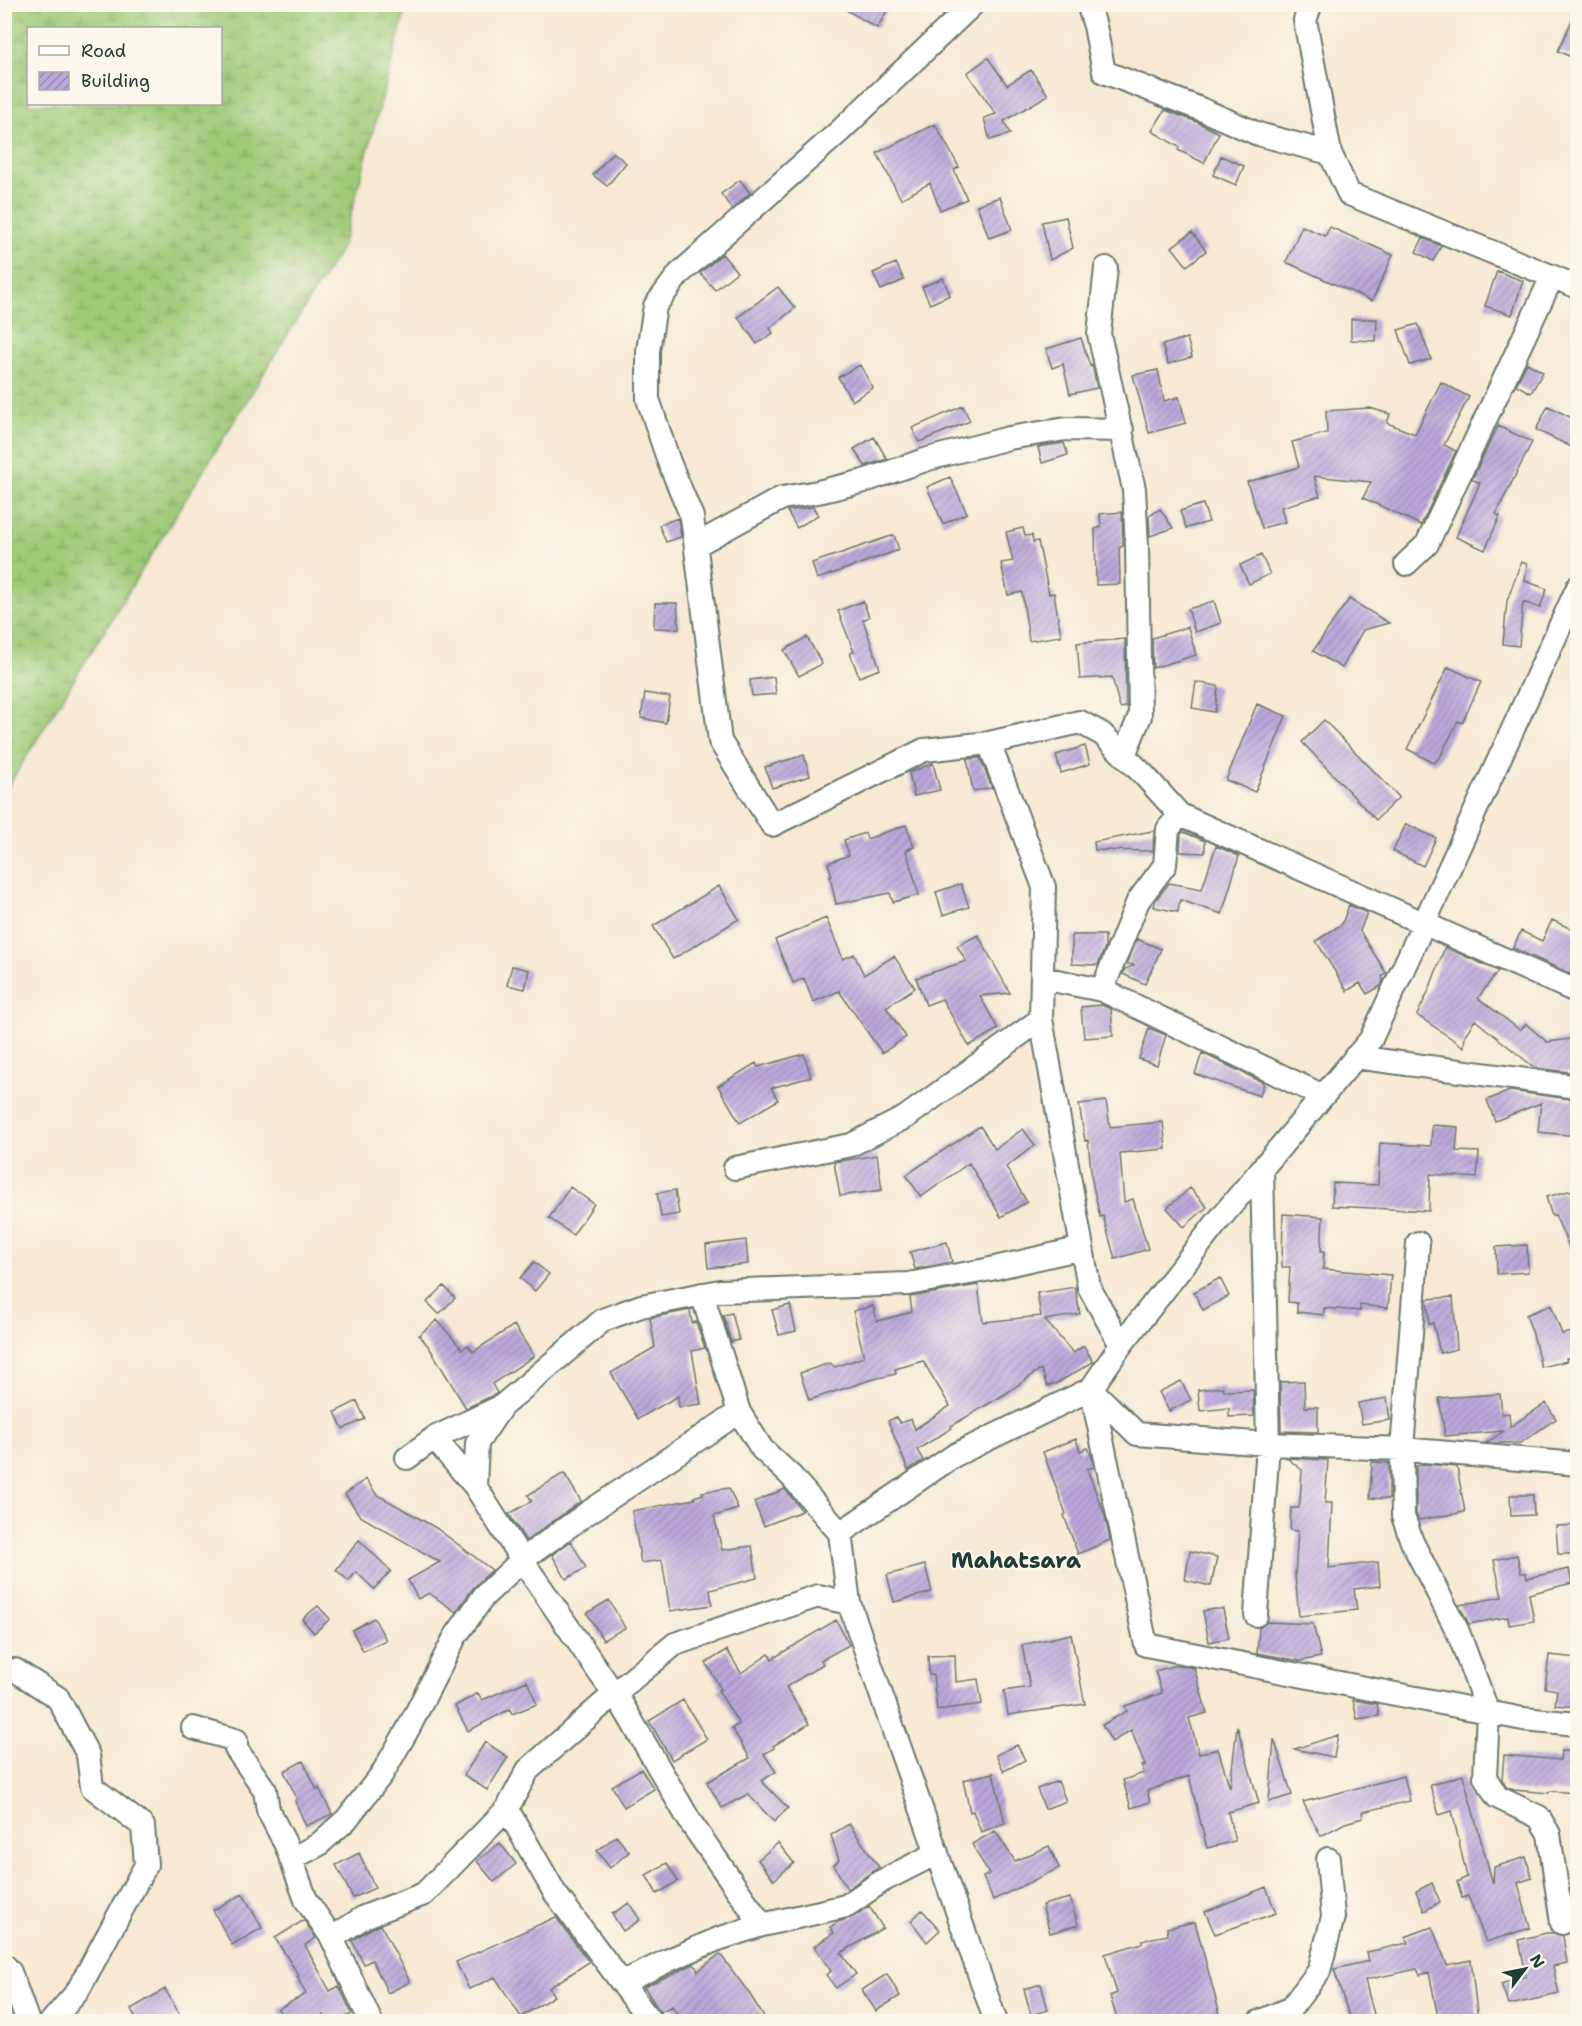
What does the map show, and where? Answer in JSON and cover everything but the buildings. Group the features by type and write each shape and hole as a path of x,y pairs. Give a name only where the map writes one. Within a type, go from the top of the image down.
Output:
{"street":[{"path":"973,4 840,131 679,274 655,306 648,351 648,399 669,462 692,517 720,741 772,825 924,750 989,742 1080,722 1102,734 1180,815 1576,988"},
{"path":"1088,4 1104,72 1258,134 1330,153"},
{"path":"1311,4 1305,20 1330,153 1349,194 1578,287"},
{"path":"1106,268 1099,334 1134,489 1137,547 1140,716 1124,755"},
{"path":"1406,564 1427,544 1552,277"},
{"path":"696,545 782,498 864,481 928,459 1009,438 1066,429 1122,430"},
{"path":"840,1533 955,1455 1091,1389 1121,1345 1218,1221 1371,1039 1578,587"},
{"path":"989,742 1044,887 1041,1019 1089,1287 1121,1345"},
{"path":"1102,990 1138,901 1165,865 1168,829 1180,815"},
{"path":"1042,978 1102,990 1323,1096"},
{"path":"735,1168 851,1145 906,1117 1041,1019"},
{"path":"1355,1057 1578,1087"},
{"path":"1256,1615 1268,1444 1262,1168"},
{"path":"1418,1244 1402,1449 1403,1516 1412,1542 1458,1632 1488,1712 1485,1777 1497,1797 1539,1817 1549,1834 1562,1923"},
{"path":"407,1458 434,1438 502,1406 603,1320 641,1306 720,1291 908,1284 986,1270 1082,1248"},
{"path":"702,1294 739,1412 762,1449 791,1476 840,1533 849,1603 996,2022"},
{"path":"1091,1389 1137,1434 1268,1444 1402,1449 1578,1464"},
{"path":"1091,1389 1146,1645 1523,1719 1578,1724"},
{"path":"475,1486 477,1443 502,1406"},
{"path":"291,1859 318,1845 346,1820 382,1774 455,1637 484,1596 522,1560 586,1514 739,1412"},
{"path":"434,1438 475,1486 522,1560 621,1701 691,1823 762,1925"},
{"path":"332,1938 364,1917 424,1894 507,1809 528,1770 675,1644 818,1596 849,1603"},
{"path":"15,1670 58,1698 88,1755 92,1787 143,1826 146,1865 77,1992 51,2022"},
{"path":"194,1728 236,1740 236,1749 265,1790 268,1810 291,1859 306,1900 332,1938 371,2022"},
{"path":"507,1809 555,1893 651,2022"},
{"path":"622,1983 718,1939 762,1925 846,1906 882,1881 937,1853"},
{"path":"1259,2022 1291,2008 1319,1971 1333,1917 1328,1859"},
{"path":"4,1965 10,1972 28,2022"}],"green space":[{"path":"5,4 407,5 342,247 5,791"}],"district":[{"name":"Mahatsara","path":"1016,1560"}]}
